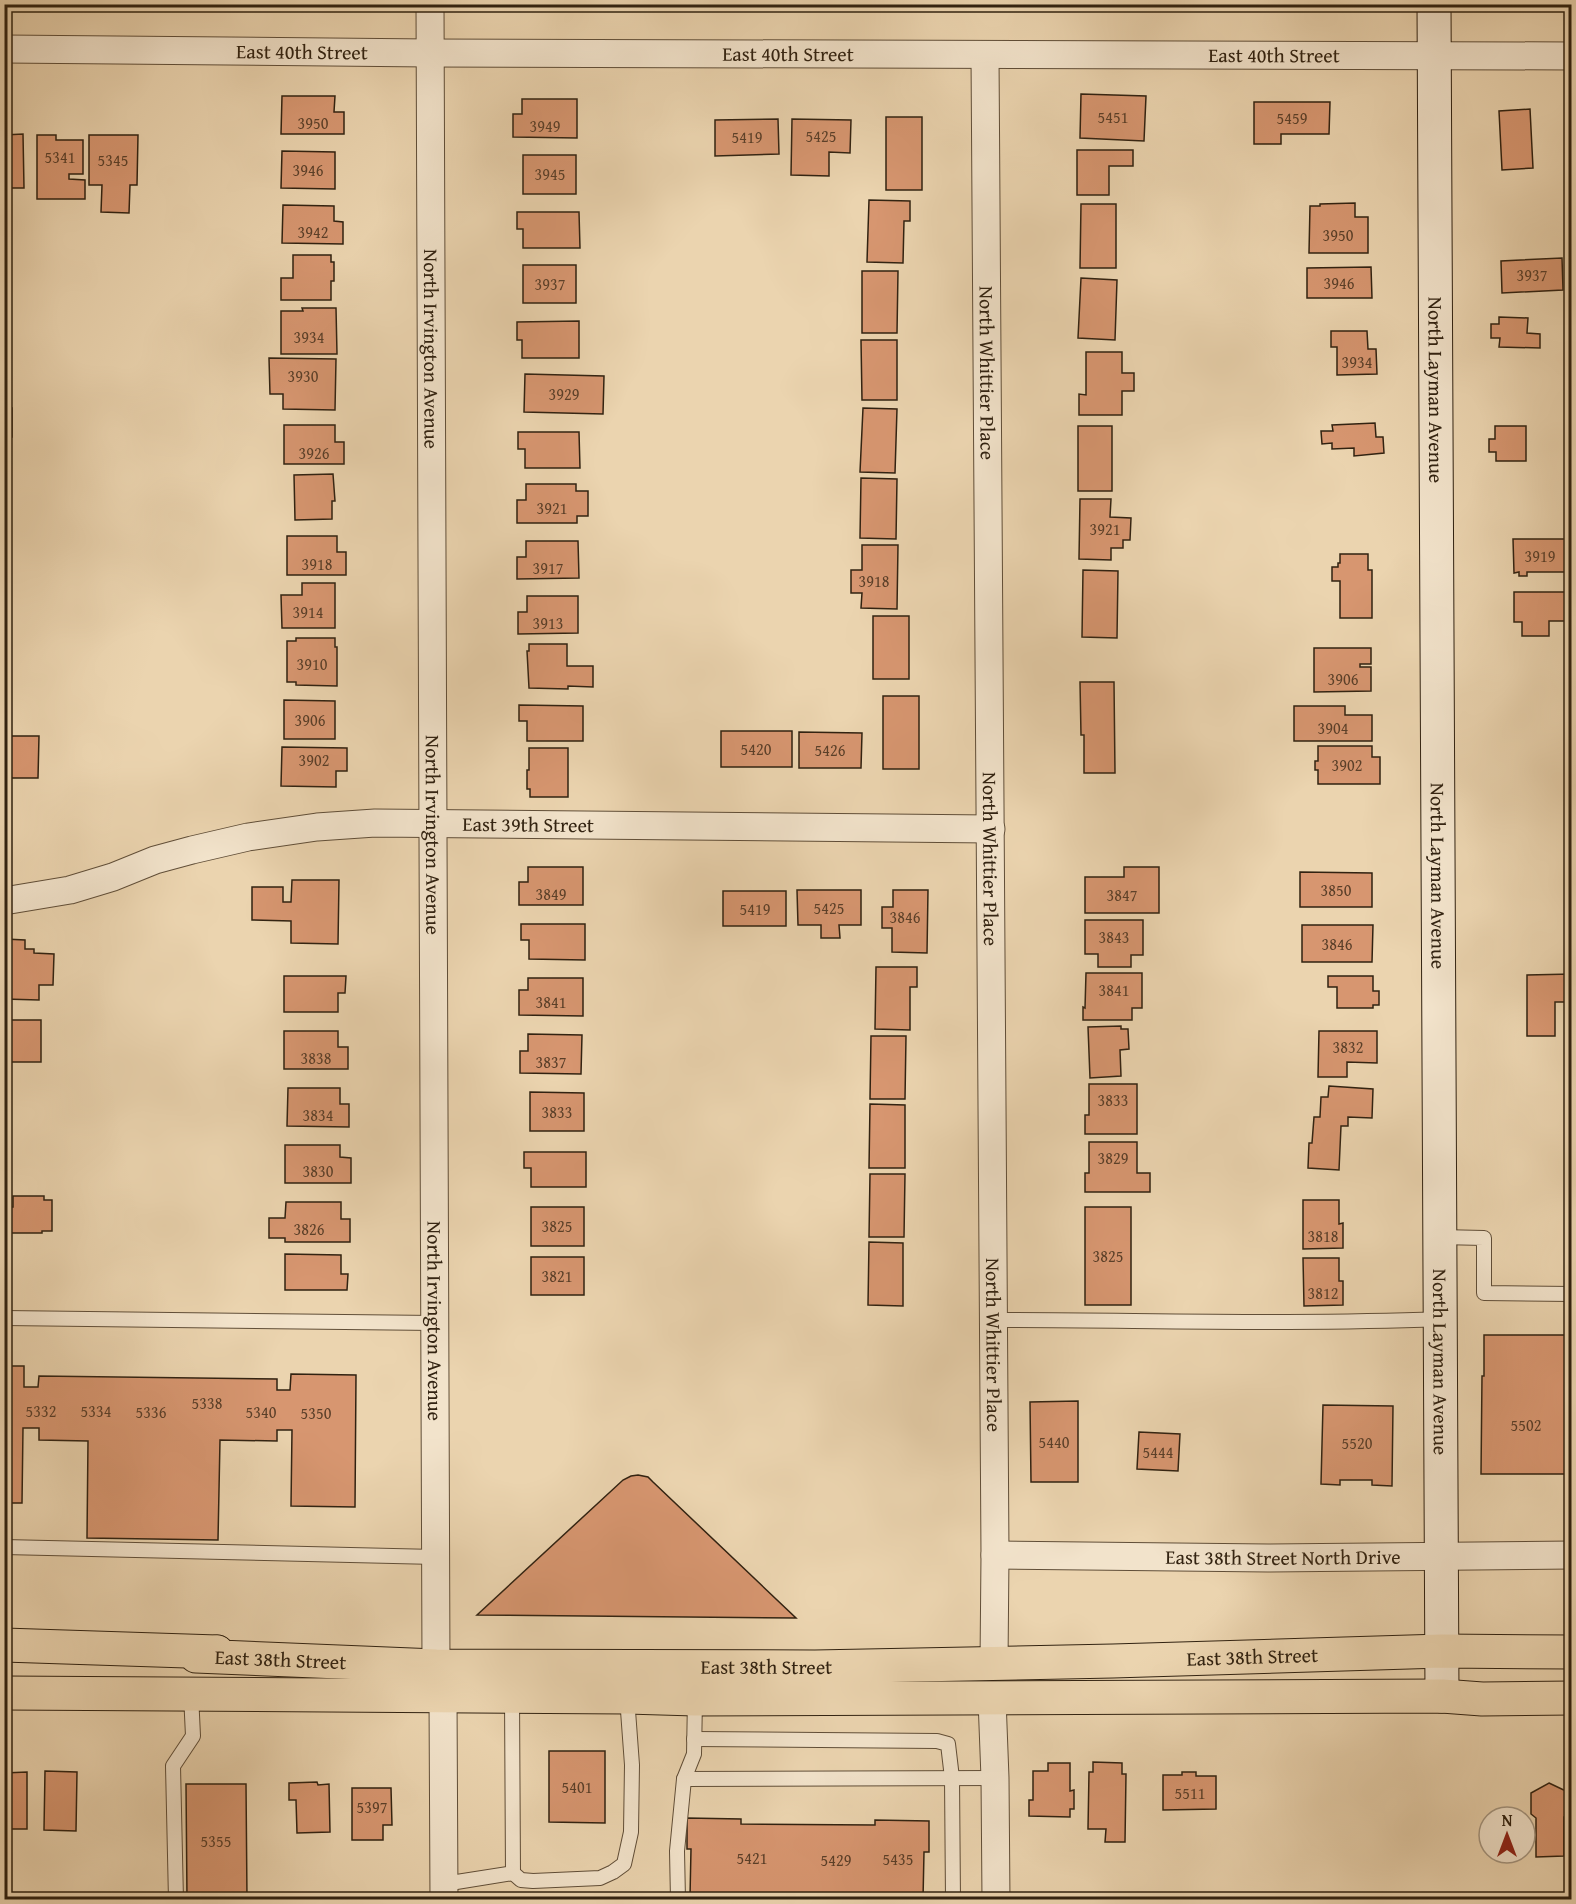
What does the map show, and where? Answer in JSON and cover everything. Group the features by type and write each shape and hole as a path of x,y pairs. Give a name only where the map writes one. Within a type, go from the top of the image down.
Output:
{"main road":[{"name":"East 38th Street","path":"4,1645 217,1652 196,1656 440,1681 512,1697 992,1699 1442,1696 1482,1699 1572,1698"},
{"name":"East 38th Street","path":"4,1694 191,1694 440,1681 815,1667 1442,1651 1572,1652"}],"street":[{"name":"North Irvington Avenue","path":"430,4 436,1557 444,1892"},
{"name":"North Layman Avenue","path":"1434,4 1442,1696"},
{"name":"East 40th Street","path":"4,49 430,53 1572,56"},
{"name":"North Whittier Place","path":"985,55 994,1320 994,1663"},
{"name":"East 39th Street","path":"4,901 26,899 79,887 192,849 317,826 375,823 991,830"},
{"name":"East 38th Street North Drive","path":"995,1555 1268,1558 1572,1555"},
{"path":"992,1699 996,1899"}],"lane":[{"path":"1440,1237 1485,1238 1485,1293 1572,1294"},
{"path":"4,1318 435,1323"},
{"path":"994,1320 1222,1322 1440,1319"},
{"path":"4,1547 436,1557"},
{"path":"176,1899 173,1767 193,1736 191,1694"},
{"path":"512,1697 513,1873 521,1880 533,1881 600,1878 624,1864 631,1832 632,1765 627,1697"},
{"path":"678,1899 677,1851 684,1779 694,1754 695,1699"},
{"path":"694,1739 937,1741 948,1744 952,1778 953,1899"},
{"path":"684,1779 995,1778"},
{"path":"444,1892 513,1873"}],"building":[{"path":"1081,94 1146,96 1144,141 1080,138"},
{"path":"282,96 335,96 334,112 344,112 344,134 281,134"},
{"path":"522,99 577,99 577,138 513,137 513,114 522,114"},
{"path":"1254,102 1330,102 1329,134 1281,134 1281,144 1254,144"},
{"path":"1530,109 1533,168 1502,170 1499,111"},
{"path":"886,117 922,117 922,190 886,190"},
{"path":"778,119 779,154 715,156 715,120"},
{"path":"792,119 851,120 850,153 829,152 829,176 791,175"},
{"path":"23,134 24,188 4,188 4,135"},
{"path":"37,135 56,135 56,140 83,140 83,174 69,174 69,179 85,180 85,199 37,199"},
{"path":"89,135 138,135 137,185 130,185 129,213 101,212 102,185 89,185"},
{"path":"1077,150 1133,150 1133,166 1109,166 1109,195 1077,195"},
{"path":"282,151 335,152 335,189 281,188"},
{"path":"523,155 576,155 576,194 523,194"},
{"path":"869,200 910,201 910,221 904,221 903,263 867,262"},
{"path":"1355,203 1355,217 1368,217 1368,253 1309,253 1310,206"},
{"path":"1081,204 1116,204 1116,268 1080,268"},
{"path":"283,205 334,206 334,221 343,222 343,244 282,243"},
{"path":"517,212 579,212 580,248 523,248 523,229 517,229"},
{"path":"4,250 7,250 6,285 4,285"},
{"path":"293,255 331,255 331,262 334,262 334,281 331,281 331,300 281,300 281,278 293,278"},
{"path":"1562,258 1563,290 1502,293 1501,261"},
{"path":"523,265 576,265 576,303 523,303"},
{"path":"1371,267 1372,298 1307,298 1307,268"},
{"path":"862,271 898,271 897,333 862,333"},
{"path":"1081,278 1117,280 1115,340 1078,338"},
{"path":"302,308 336,308 337,354 281,354 281,311 303,311"},
{"path":"1499,317 1528,318 1527,333 1540,334 1540,348 1499,347 1500,338 1491,338 1491,324 1499,324"},
{"path":"579,321 579,358 522,358 522,340 517,340 517,322"},
{"path":"1331,331 1367,331 1368,349 1376,349 1377,374 1337,375 1337,347 1331,347"},
{"path":"861,340 897,340 897,400 862,400"},
{"path":"1086,352 1122,352 1122,373 1134,373 1134,391 1122,391 1122,415 1079,415 1079,394 1086,395"},
{"path":"269,358 336,359 335,410 283,409 283,394 270,394"},
{"path":"525,374 604,376 603,414 524,412"},
{"path":"4,408 12,408 12,437 4,437"},
{"path":"863,408 897,409 895,473 860,472"},
{"path":"1375,423 1376,437 1383,437 1384,453 1354,456 1354,448 1332,449 1332,443 1322,444 1321,431 1333,431 1332,425"},
{"path":"284,425 335,425 335,442 344,442 344,464 284,464"},
{"path":"1078,426 1112,426 1112,491 1078,491"},
{"path":"1495,426 1526,426 1526,461 1496,461 1496,452 1489,452 1489,439 1495,439"},
{"path":"518,432 579,432 580,468 525,468 525,449 518,449"},
{"path":"4,454 9,454 9,491 4,491"},
{"path":"333,474 335,501 332,501 332,519 295,520 294,475"},
{"path":"861,478 897,479 896,539 860,538"},
{"path":"526,484 576,484 576,491 588,491 588,516 577,516 577,523 517,523 517,500 526,500"},
{"path":"1080,499 1111,499 1110,517 1131,518 1130,540 1123,540 1123,548 1111,548 1111,560 1079,559"},
{"path":"4,528 9,528 10,564 4,564"},
{"path":"287,536 337,536 337,552 346,552 346,575 287,575"},
{"path":"1513,539 1567,539 1567,572 1527,572 1527,576 1519,576 1519,572 1514,573"},
{"path":"526,541 578,541 579,578 517,579 517,557 526,557"},
{"path":"862,545 898,545 897,609 861,608 862,593 851,593 851,570 862,570"},
{"path":"1340,554 1368,554 1368,570 1372,570 1372,618 1340,618 1340,581 1332,581 1332,567 1338,567"},
{"path":"1083,570 1118,571 1117,638 1082,637"},
{"path":"302,583 335,583 335,628 282,628 281,595 302,595"},
{"path":"1514,592 1572,592 1572,621 1549,621 1549,636 1522,636 1522,622 1514,622"},
{"path":"527,596 578,596 578,633 518,634 518,612 527,612"},
{"path":"873,616 909,616 909,679 873,679"},
{"path":"296,638 335,638 337,686 296,685 296,682 287,682 287,641 296,641"},
{"path":"529,644 567,644 567,666 593,666 593,687 529,688 527,651 529,651"},
{"path":"1314,648 1371,648 1371,664 1360,664 1360,667 1371,667 1371,691 1314,692"},
{"path":"1080,682 1114,682 1115,773 1084,773"},
{"path":"883,696 919,696 919,769 883,769"},
{"path":"284,700 335,701 335,739 284,739"},
{"path":"519,705 583,706 583,741 527,741 527,721 519,721"},
{"path":"1294,706 1345,706 1345,715 1372,715 1372,741 1294,741"},
{"path":"721,731 792,731 792,767 721,767"},
{"path":"799,732 862,733 861,768 799,768"},
{"path":"4,736 39,736 38,778 4,778"},
{"path":"1318,746 1372,746 1372,757 1380,757 1380,784 1318,784 1318,770 1315,770 1315,761 1318,761"},
{"path":"282,747 347,748 347,771 336,771 336,787 281,786"},
{"path":"529,748 568,748 568,797 530,797 530,789 527,789"},
{"path":"4,832 10,832 10,850 4,850"},
{"path":"528,867 583,867 583,905 519,905 519,882 528,882"},
{"path":"1124,867 1159,867 1159,913 1085,913 1085,877 1124,877"},
{"path":"1300,872 1372,873 1372,907 1300,907"},
{"path":"292,880 339,880 338,944 291,943 291,921 252,920 252,887 283,887 283,902 291,902"},
{"path":"797,890 861,890 861,925 839,925 840,938 821,938 821,925 798,925"},
{"path":"893,890 928,890 927,953 892,952 892,928 882,928 882,907 893,907"},
{"path":"723,891 786,891 786,926 723,926"},
{"path":"1085,920 1143,920 1143,955 1131,955 1131,967 1098,967 1098,954 1085,954"},
{"path":"521,924 585,924 585,960 529,959 529,940 521,940"},
{"path":"1302,925 1373,925 1372,962 1302,962"},
{"path":"4,929 5,939 25,940 25,949 34,949 34,953 54,954 53,985 39,985 39,1000 4,999"},
{"path":"876,967 917,967 917,987 910,987 910,1030 875,1029"},
{"path":"1086,973 1142,973 1142,1008 1132,1008 1132,1020 1083,1020"},
{"path":"1572,974 1572,1002 1555,1002 1555,1036 1527,1036 1527,975"},
{"path":"284,976 346,976 345,993 338,993 338,1012 284,1012"},
{"path":"1328,976 1373,976 1373,991 1379,991 1379,1005 1373,1005 1373,1008 1337,1008 1337,987 1328,987"},
{"path":"528,978 583,978 583,1016 519,1015 519,990 528,990"},
{"path":"4,1020 41,1020 41,1062 4,1062"},
{"path":"1121,1026 1121,1029 1128,1029 1129,1049 1120,1050 1121,1076 1090,1078 1088,1027"},
{"path":"284,1031 338,1031 338,1047 348,1047 348,1069 284,1069"},
{"path":"1319,1031 1377,1031 1377,1063 1347,1062 1347,1077 1318,1077"},
{"path":"528,1034 582,1035 581,1074 520,1073 520,1051 528,1051"},
{"path":"871,1036 906,1036 905,1099 870,1099"},
{"path":"1089,1084 1137,1084 1137,1134 1085,1134 1085,1115 1089,1115"},
{"path":"1329,1086 1373,1089 1372,1118 1348,1117 1348,1126 1341,1126 1339,1170 1308,1168 1309,1143 1312,1143 1314,1117 1320,1117 1321,1097 1328,1097"},
{"path":"288,1088 340,1088 340,1104 349,1104 349,1127 287,1126"},
{"path":"530,1092 584,1093 584,1131 530,1131"},
{"path":"870,1104 905,1105 905,1168 869,1168"},
{"path":"1089,1142 1137,1142 1137,1173 1150,1173 1150,1192 1085,1192 1085,1173 1089,1173"},
{"path":"285,1145 340,1145 340,1157 351,1158 351,1183 285,1183"},
{"path":"524,1152 586,1152 586,1187 531,1187 531,1168 524,1168"},
{"path":"870,1174 905,1174 904,1237 869,1237"},
{"path":"13,1196 44,1196 44,1200 52,1200 52,1231 4,1233 4,1207 13,1207"},
{"path":"1303,1200 1339,1200 1339,1224 1343,1223 1343,1248 1303,1249"},
{"path":"286,1202 341,1202 341,1219 350,1219 350,1242 285,1242 285,1238 269,1238 269,1218 285,1218"},
{"path":"531,1207 584,1207 584,1246 531,1246"},
{"path":"1085,1207 1131,1207 1131,1305 1085,1305"},
{"path":"869,1242 903,1243 903,1306 868,1305"},
{"path":"285,1254 341,1255 341,1274 348,1274 347,1290 285,1290"},
{"path":"531,1257 584,1257 584,1295 531,1295"},
{"path":"1303,1258 1339,1258 1339,1281 1343,1281 1343,1305 1304,1306"},
{"path":"1484,1335 1572,1335 1572,1474 1481,1474"},
{"path":"4,1366 24,1366 24,1387 38,1387 39,1376 277,1379 277,1390 290,1390 291,1374 356,1375 355,1507 291,1506 292,1430 277,1430 277,1441 220,1440 218,1540 87,1538 88,1441 39,1440 39,1428 23,1428 22,1503 4,1503"},
{"path":"1078,1401 1078,1482 1031,1482 1030,1402"},
{"path":"1323,1405 1393,1406 1392,1486 1372,1485 1372,1480 1340,1480 1340,1485 1321,1484"},
{"path":"1139,1432 1180,1434 1178,1471 1137,1469"},
{"path":"638,1475 648,1477 796,1618 477,1615 623,1480"},
{"path":"549,1751 605,1751 605,1823 549,1822"},
{"path":"1093,1762 1122,1763 1122,1774 1126,1774 1125,1842 1105,1842 1106,1829 1088,1829 1089,1772 1093,1772"},
{"path":"1048,1763 1070,1763 1070,1791 1074,1790 1074,1809 1070,1809 1070,1817 1029,1816 1029,1800 1033,1800 1033,1771 1048,1771"},
{"path":"45,1771 77,1772 76,1831 44,1830"},
{"path":"27,1772 27,1829 4,1829 4,1773"},
{"path":"1182,1772 1196,1772 1196,1776 1216,1776 1216,1809 1163,1810 1163,1775 1182,1775"},
{"path":"317,1782 318,1785 329,1784 330,1832 297,1833 296,1800 289,1800 289,1783"},
{"path":"1549,1783 1568,1792 1569,1814 1564,1817 1564,1856 1537,1857 1537,1805 1531,1805 1531,1793"},
{"path":"186,1784 246,1784 247,1899 187,1899"},
{"path":"352,1788 391,1788 392,1825 383,1825 383,1840 352,1840"},
{"path":"687,1818 741,1819 741,1824 875,1825 875,1820 929,1821 929,1852 924,1852 923,1899 690,1897 691,1849 687,1849"}]}
